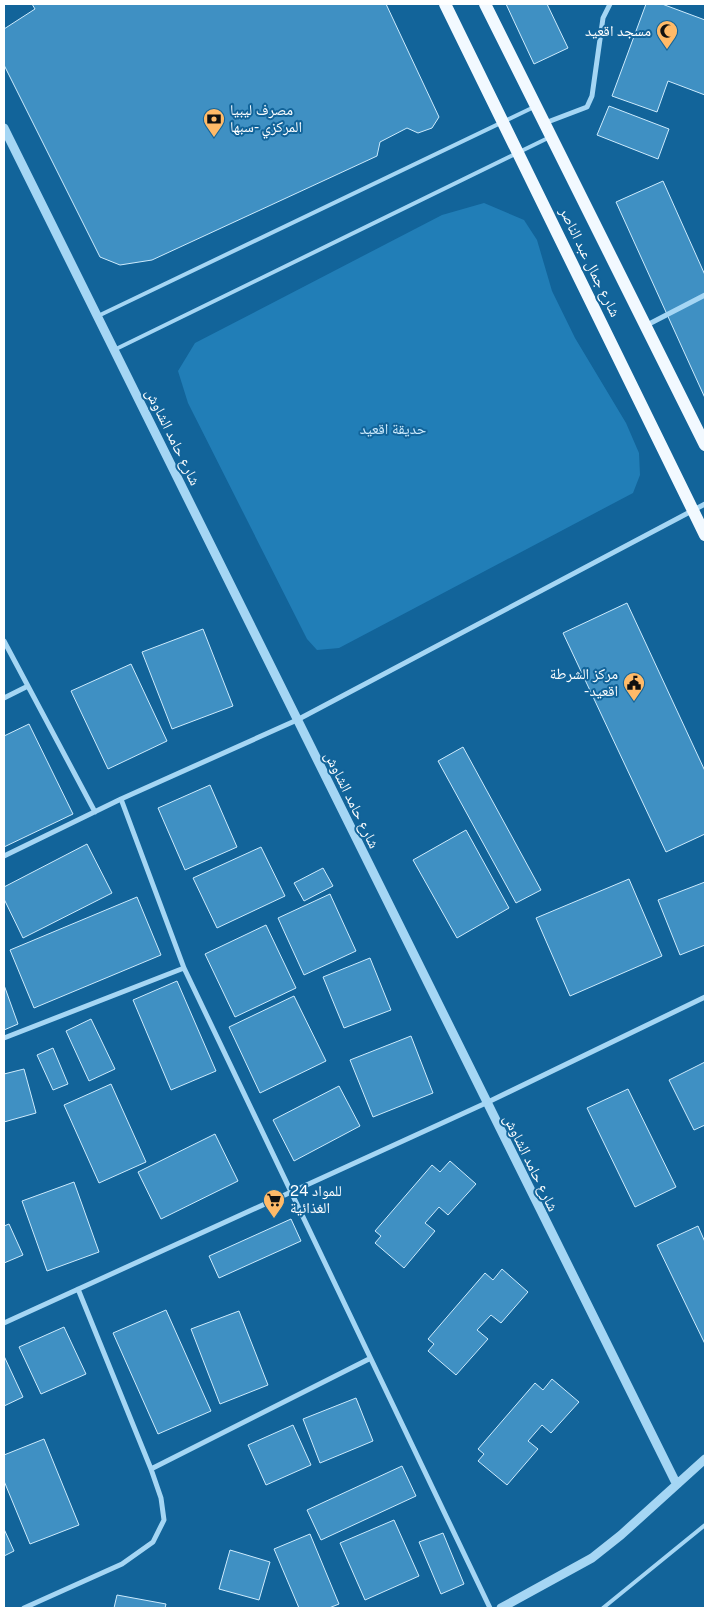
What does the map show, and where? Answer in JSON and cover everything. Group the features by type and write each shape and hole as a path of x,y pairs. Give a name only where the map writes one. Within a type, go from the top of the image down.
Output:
{"main road":[{"name":"شارع جمال عبد الناصر","path":"445,4 705,535"},
{"name":"شارع جمال عبد الناصر","path":"485,4 550,137 647,325 705,445"}],"street":[{"path":"544,123 587,106 592,96 603,18 610,4"},
{"name":"شارع حامد الشاوش","path":"4,128 676,1484"},
{"path":"647,325 705,295"},
{"path":"4,856 121,799 297,720 705,504"},
{"path":"4,640 95,812"},
{"path":"4,698 28,686"},
{"path":"121,799 184,968 369,1359 490,1608"},
{"path":"4,1038 184,968"},
{"path":"4,1323 486,1103 705,997"},
{"path":"24,1608 122,1564 153,1542 164,1520 161,1498 151,1469 78,1289"},
{"path":"151,1469 369,1359"},
{"path":"501,1608 592,1558 621,1535 705,1459"}],"lane":[{"path":"98,316 536,106"},
{"path":"114,350 519,154 550,137"},
{"path":"603,1608 705,1525"}],"green space":[{"name":"حديقة اقعيد","path":"484,203 524,220 537,240 552,291 575,338 626,423 639,453 640,475 633,493 339,648 317,650 307,639 188,403 178,371 195,343 442,215"}],"building":[{"name":"مصرف ليبيا المركزي -سبها","path":"32,4 386,4 439,117 432,128 418,133 407,128 380,142 377,156 152,260 120,265 100,257 4,65 4,29 35,9"},
{"path":"506,4 547,4 568,48 534,64"},
{"name":"مسجد اقعيد","path":"646,4 662,4 705,20 705,95 668,81 657,112 612,96"},
{"path":"609,106 669,129 658,159 597,135"},
{"path":"663,181 705,275 705,398 616,202"},
{"name":"مركز الشرطة -اقعيد","path":"627,603 705,771 705,834 666,852 563,633"},
{"path":"203,629 233,706 172,729 142,652"},
{"path":"131,664 167,741 108,769 71,691"},
{"path":"29,724 73,814 4,847 4,736"},
{"path":"463,747 541,890 516,903 438,761"},
{"path":"210,785 237,847 185,870 158,808"},
{"path":"466,830 509,908 457,938 413,860"},
{"path":"87,844 112,893 23,938 4,899 4,887"},
{"path":"261,847 285,896 217,928 193,878"},
{"path":"323,868 333,886 304,901 294,883"},
{"path":"629,879 662,956 570,996 536,918"},
{"path":"705,882 705,945 680,955 658,900"},
{"path":"330,894 356,951 304,975 278,918"},
{"path":"137,897 161,955 34,1008 10,950"},
{"path":"266,925 296,988 235,1017 205,954"},
{"path":"370,958 391,1010 344,1028 323,977"},
{"path":"177,981 216,1071 171,1090 133,1000"},
{"path":"4,985 18,1024 4,1030"},
{"path":"294,996 326,1061 260,1093 229,1027"},
{"path":"91,1019 115,1069 89,1081 66,1031"},
{"path":"411,1036 433,1093 373,1117 350,1060"},
{"path":"53,1048 68,1084 53,1090 37,1055"},
{"path":"705,1062 705,1125 694,1130 669,1080"},
{"path":"24,1069 36,1113 4,1122 4,1074"},
{"path":"111,1084 146,1162 99,1183 64,1105"},
{"path":"339,1086 360,1126 294,1161 273,1120"},
{"path":"628,1089 676,1187 635,1207 587,1108"},
{"path":"215,1134 238,1181 161,1219 138,1172"},
{"path":"450,1161 476,1184 448,1215 439,1207 425,1223 435,1231 404,1268 375,1243 381,1236 375,1231 432,1165 440,1172"},
{"path":"74,1182 99,1252 47,1271 22,1201"},
{"path":"291,1219 301,1241 219,1278 209,1256"},
{"path":"9,1224 23,1255 4,1263 4,1226"},
{"path":"698,1226 705,1242 705,1344 657,1245"},
{"path":"502,1269 528,1292 501,1323 491,1315 477,1330 488,1339 456,1375 428,1351 434,1344 428,1339 485,1273 493,1280"},
{"path":"166,1310 211,1411 158,1434 113,1333"},
{"path":"239,1311 268,1385 220,1404 191,1329"},
{"path":"64,1327 86,1374 41,1394 19,1347"},
{"path":"4,1356 23,1397 4,1406"},
{"path":"552,1379 579,1402 551,1433 542,1425 528,1441 538,1449 507,1485 478,1461 484,1454 478,1449 535,1383 543,1390"},
{"path":"356,1398 373,1441 320,1463 303,1419"},
{"path":"293,1425 311,1465 266,1485 248,1445"},
{"path":"44,1439 79,1525 30,1544 4,1481 4,1455"},
{"path":"402,1466 416,1496 321,1540 307,1510"},
{"path":"394,1520 419,1576 365,1600 340,1543"},
{"path":"4,1529 14,1551 4,1556"},
{"path":"443,1533 464,1584 441,1594 419,1542"},
{"path":"310,1534 339,1604 329,1608 299,1608 274,1549"},
{"path":"230,1550 270,1562 259,1600 219,1589"},
{"path":"117,1595 166,1604 165,1608 114,1608"}],"place":[{"name":"مسجد اقعيد","path":"667,50"},
{"name":"مصرف ليبيا المركزي -سبها","path":"214,138"},
{"name":"مركز الشرطة -اقعيد","path":"634,702"},
{"name":"24 للمواد الغذائية","path":"274,1219"}]}
